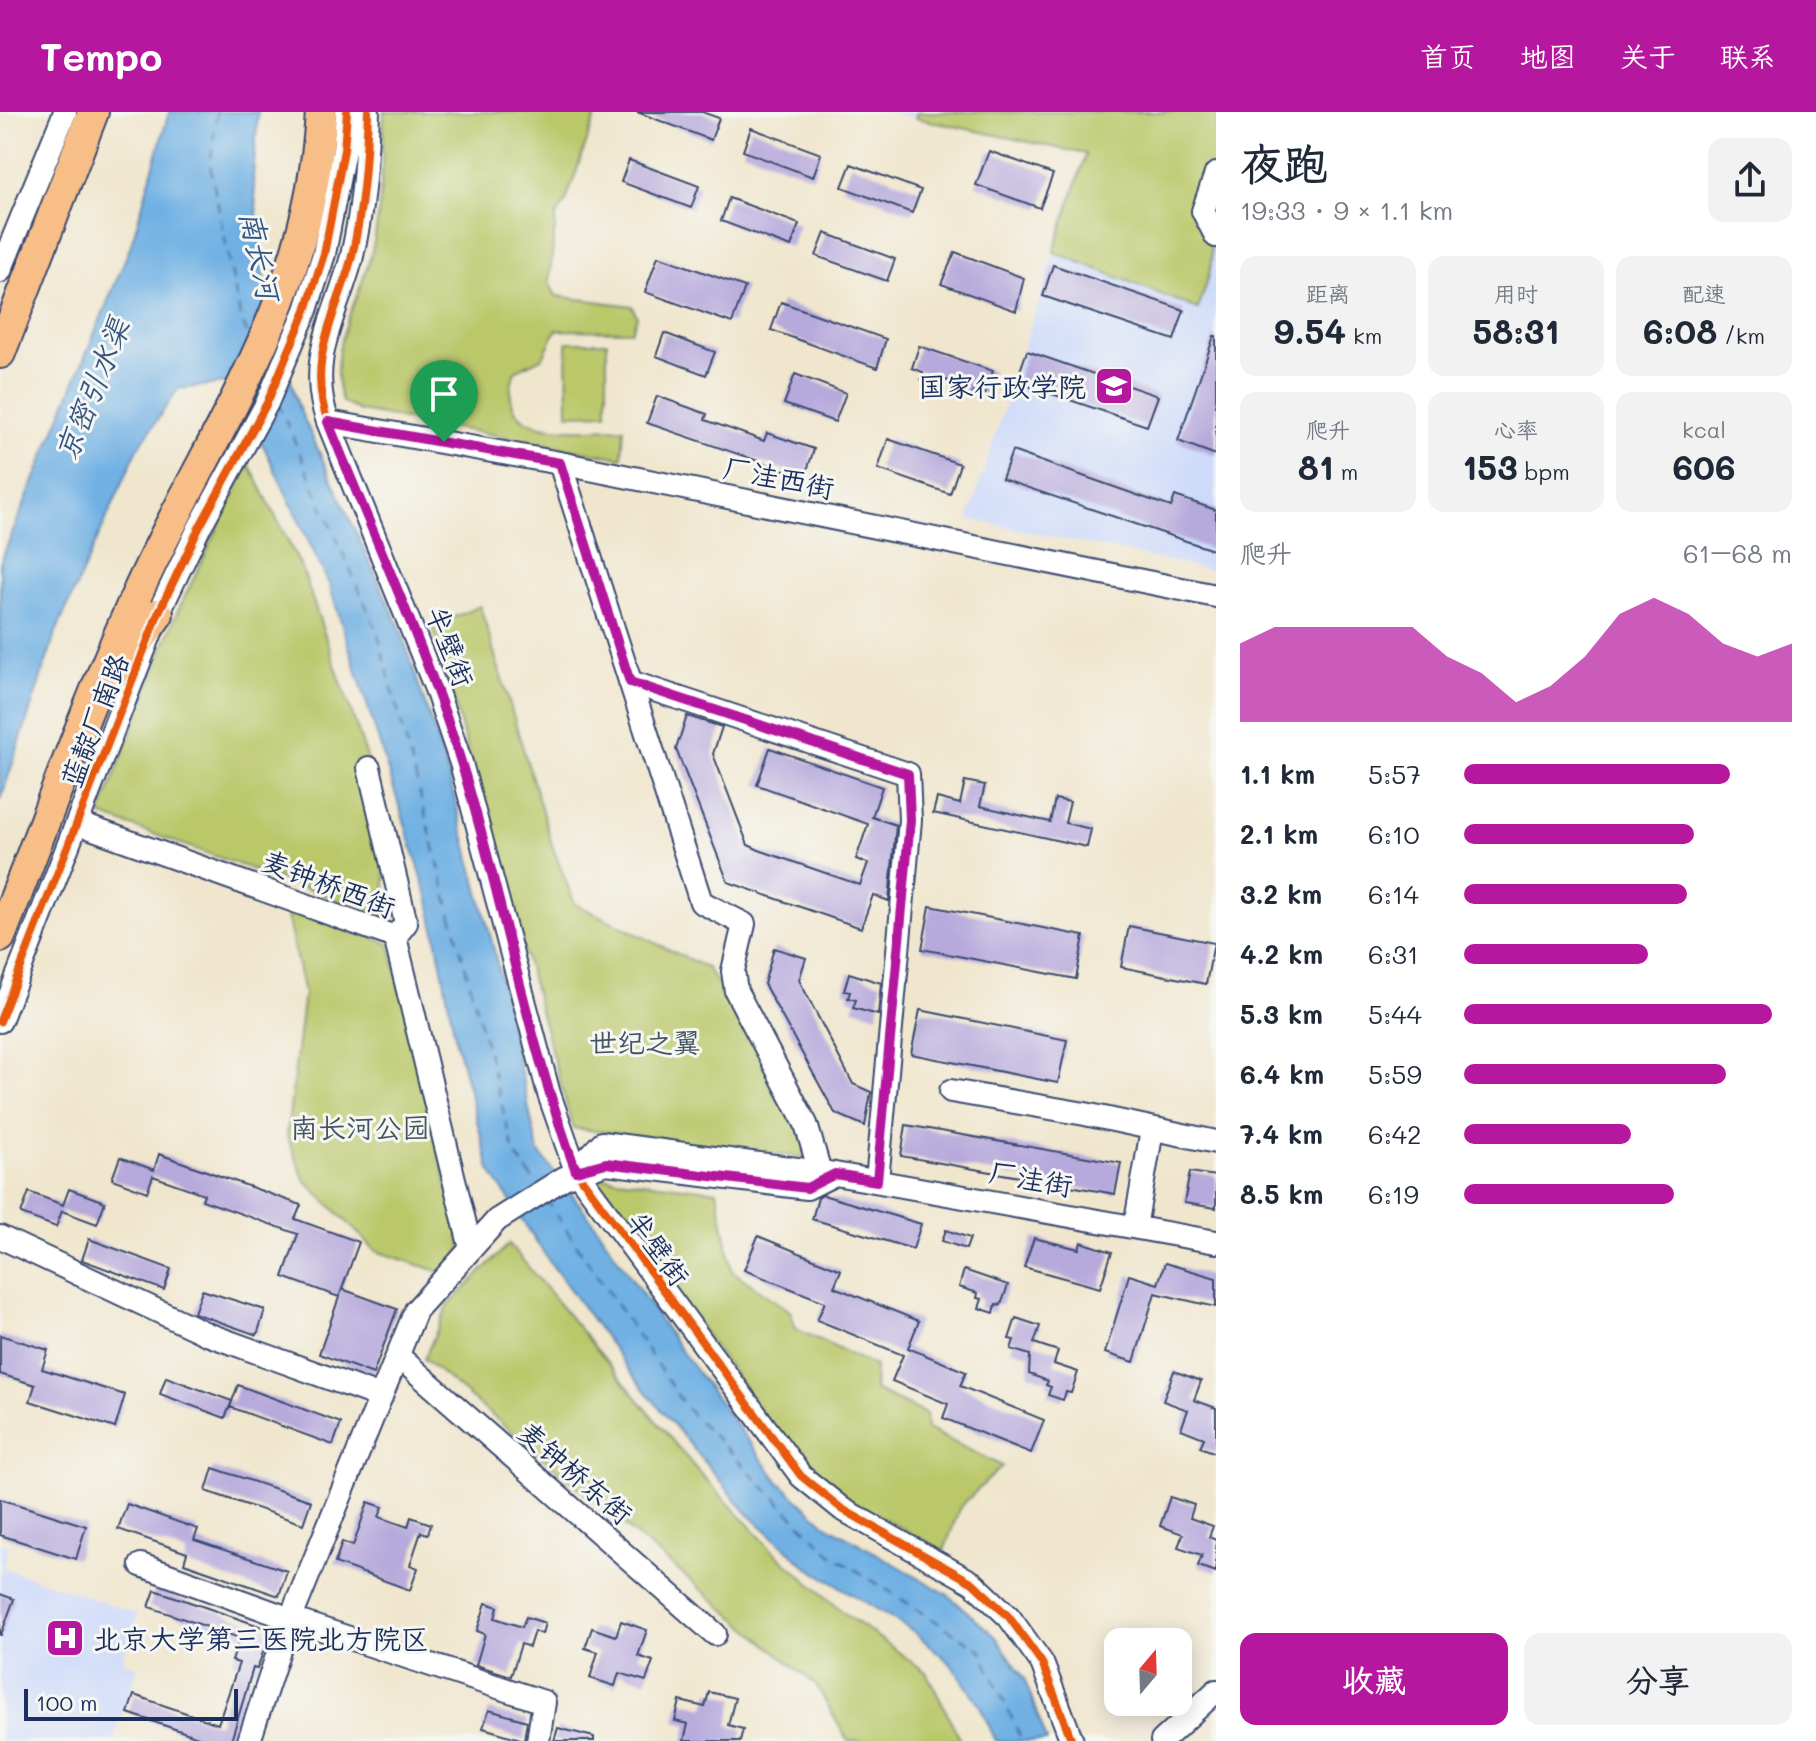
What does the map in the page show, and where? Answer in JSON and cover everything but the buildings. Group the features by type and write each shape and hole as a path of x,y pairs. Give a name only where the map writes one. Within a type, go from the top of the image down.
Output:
{"highway":[{"path":"2,347 74,169 93,112"},
{"path":"235,436 265,343 313,247 321,112"},
{"name":"蓝靛厂南路","path":"0,937 137,594 235,436"},
{"path":"88,714 158,614"}],"street":[{"path":"313,247 344,150 347,112"},
{"name":"半壁街","path":"368,112 365,184 354,244 320,354 318,388 328,422 436,689 461,763 570,1174 801,1476 842,1509 973,1583 1009,1617 1042,1663 1072,1741"},
{"path":"64,115 74,169"},
{"path":"0,271 64,115"},
{"path":"1216,174 1203,211 1216,236"},
{"name":"厂洼西街","path":"328,422 560,463 1216,596"},
{"name":"蓝靛厂南路","path":"0,1021 158,614 235,436"},
{"path":"560,463 701,902 744,924 733,971 736,991 806,1124 827,1173"},
{"path":"630,682 908,774 910,820 877,1181"},
{"path":"369,768 406,923 395,937"},
{"name":"麦钟桥西街","path":"77,823 395,937 471,1249"},
{"path":"951,1091 1085,1114 1216,1142"},
{"path":"1135,1227 1152,1130"},
{"name":"厂洼街","path":"570,1174 602,1143 877,1181 1216,1242"},
{"path":"249,1741 291,1619 416,1310 497,1220 570,1174"},
{"path":"0,1237 207,1334 381,1397"},
{"name":"麦钟桥东街","path":"398,1356 715,1634"},
{"path":"141,1565 291,1619 544,1702 538,1741"},
{"path":"1162,1741 1216,1691"}],"shaded area":[{"name":"国家行政学院","path":"886,112 1216,112 1216,571 968,519 1086,155"},
{"name":"北京大学第三医院北方院区","path":"0,1543 9,1546 3,1568 138,1614 122,1661 138,1667 113,1741 0,1741"}],"green space":[{"path":"384,112 597,112 566,201 556,217 549,283 556,296 632,306 637,317 631,331 556,330 543,357 515,371 511,394 515,410 527,421 564,429 624,428 622,458 360,411 342,402 338,361 347,321 374,242 383,161"},
{"path":"917,112 1216,112 1216,192 1206,223 1211,266 1198,309 1054,252 1086,154 915,118"},
{"path":"567,342 607,342 607,413 568,414"},
{"path":"249,464 302,569 383,804 386,917 100,815 174,619"},
{"name":"世纪之翼","path":"480,606 554,851 575,904 707,968 814,1126 810,1158 573,1128 433,626"},
{"name":"南长河公园","path":"285,907 390,944 462,1249 441,1272 376,1251 304,1179 287,1135 304,993"},
{"path":"592,1176 717,1191 732,1271 790,1311 796,1329 875,1366 874,1390 926,1414 927,1429 1002,1466 960,1507 944,1551 836,1493 784,1444"},
{"path":"509,1244 696,1469 773,1551 843,1612 926,1672 961,1741 848,1741 816,1685 424,1359 448,1306"}],"water":[{"path":"169,112 258,112 253,177 264,279 298,406 400,628 448,774 494,950 538,1151 591,1219 679,1348 779,1482 825,1524 947,1594 996,1637 1024,1678 1047,1741 996,1741 979,1704 950,1663 913,1631 807,1567 747,1513 637,1381 549,1261 490,1170 456,1042 429,900 329,584 264,447 226,383 178,389 137,450 56,632 0,802 0,563 131,245"}],"ferry route":[{"path":"217,112 210,165 240,316 248,335"},
{"path":"278,403 377,631 514,1152 536,1184"},
{"path":"546,1199 686,1408 831,1554 981,1650 1022,1741"}],"cycle path":[{"path":"0,1021 158,614 199,528 267,403 306,310 324,254 344,150 347,112"},
{"path":"368,112 358,223 351,260 321,359 322,400 328,422 436,689 461,763 549,1094 576,1171 801,1476 842,1509 973,1583 1009,1617 1042,1663 1072,1741"}],"place":[{"name":"国家行政学院","path":"1114,386"},
{"name":"北京大学第三医院北方院区","path":"65,1638"}],"route":[{"path":"328,422 444,442 560,463 630,682 908,774 910,820 877,1181 835,1174 807,1188 606,1163 576,1171 549,1094 461,763 436,689 328,422"}],"water label":[{"name":"南长河","path":"261,255"},
{"name":"京密引水渠","path":"91,389"}]}
